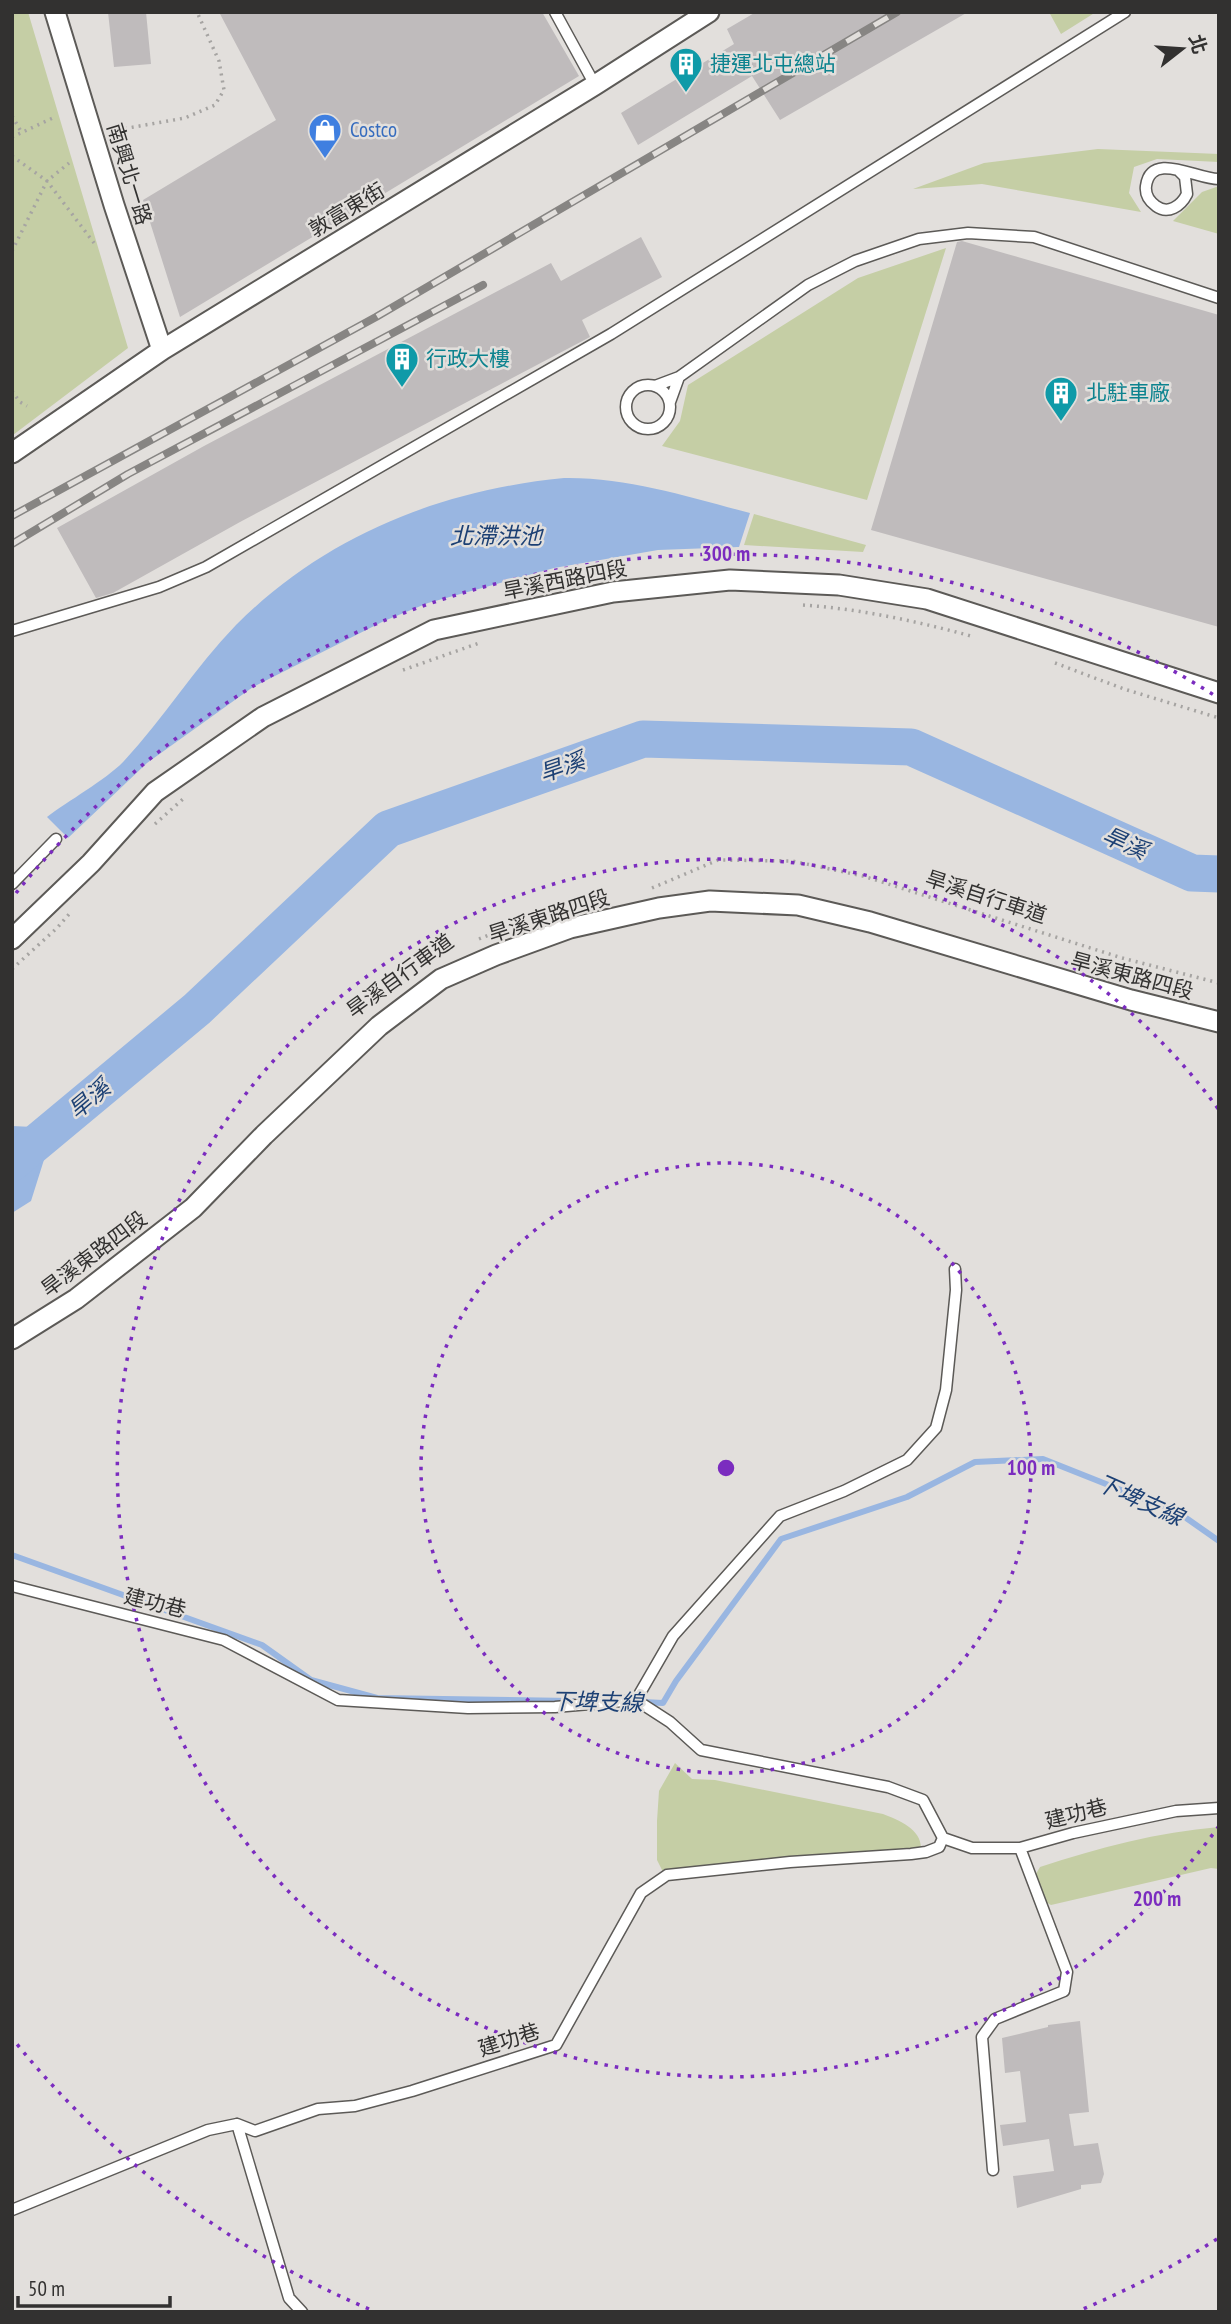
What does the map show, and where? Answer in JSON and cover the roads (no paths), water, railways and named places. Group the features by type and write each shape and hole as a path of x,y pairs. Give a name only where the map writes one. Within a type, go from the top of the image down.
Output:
{"street":[{"name":"南興北一路","path":"55,12 162,350"},
{"name":"敦富東街","path":"12,453 162,350 595,85 709,12"},
{"name":"旱溪西路四段","path":"12,939 91,863 155,792 263,717 434,630 613,592 730,580 839,585 915,597 1219,693"},
{"name":"旱溪東路四段","path":"12,1339 76,1299 192,1208 379,1026 441,979 570,929 659,908 710,901 798,905 870,922 1131,1000 1219,1022"}],"lane":[{"path":"555,12 595,85"},
{"path":"12,631 159,587 206,567 611,334 1125,12"},
{"path":"1165,167 1214,179 1187,194 1180,205 1166,209 1159,208 1149,199 1146,185 1152,173 1165,167"},
{"path":"1178,170 1185,177 1187,194"},
{"path":"680,377 670,402 669,416 659,427 644,429 632,422 626,409 630,395 641,386 655,386 680,377 808,285 855,261 919,239 968,233 1034,237 1219,298"},
{"path":"655,386 667,395 670,402"},
{"path":"12,884 56,839"},
{"path":"943,1838 923,1800 888,1787 701,1751 670,1722 636,1700 673,1636 780,1516 844,1491 907,1460 936,1428 946,1391 956,1269"},
{"name":"建功巷","path":"12,1586 223,1640 338,1700 468,1707 555,1707 636,1700"},
{"name":"建功巷","path":"12,2210 196,2135 237,2123 255,2131 318,2109 355,2106 412,2091 556,2045 641,1893 667,1875 926,1852 939,1847 943,1838 972,1848 1020,1848 1073,1833 1176,1811 1219,1808"},
{"path":"993,2170 982,2037 995,2019 1064,1991 1067,1972 1020,1848"},
{"path":"237,2123 289,2298 302,2312"}],"water":[{"name":"北滯洪池","path":"564,478 635,484 750,513 739,547 658,550 554,568 428,603 384,621 253,687 147,763 68,838 47,817 117,768 236,625 307,566 346,543 429,506 518,484"},
{"path":"12,1126 54,1128 31,1201 12,1213"}],"waterway":[{"name":"旱溪","path":"12,1163 197,1009 388,829 643,739 911,747 1192,873 1219,874"},
{"name":"下埤支線","path":"643,1702 663,1703 676,1681 781,1539 907,1497 975,1462 1043,1459 1179,1513 1219,1541"},
{"name":"下埤支線","path":"12,1555 262,1645 311,1680 377,1698 573,1701"}],"railway":[{"path":"12,516 376,317 897,12"},
{"path":"12,544 128,474 483,285"}],"place":[{"name":"捷運北屯總站","path":"686,94"},
{"name":"Costco","path":"325,160"},
{"name":"行政大樓","path":"402,389"},
{"name":"北駐車廠","path":"1061,423"}]}
